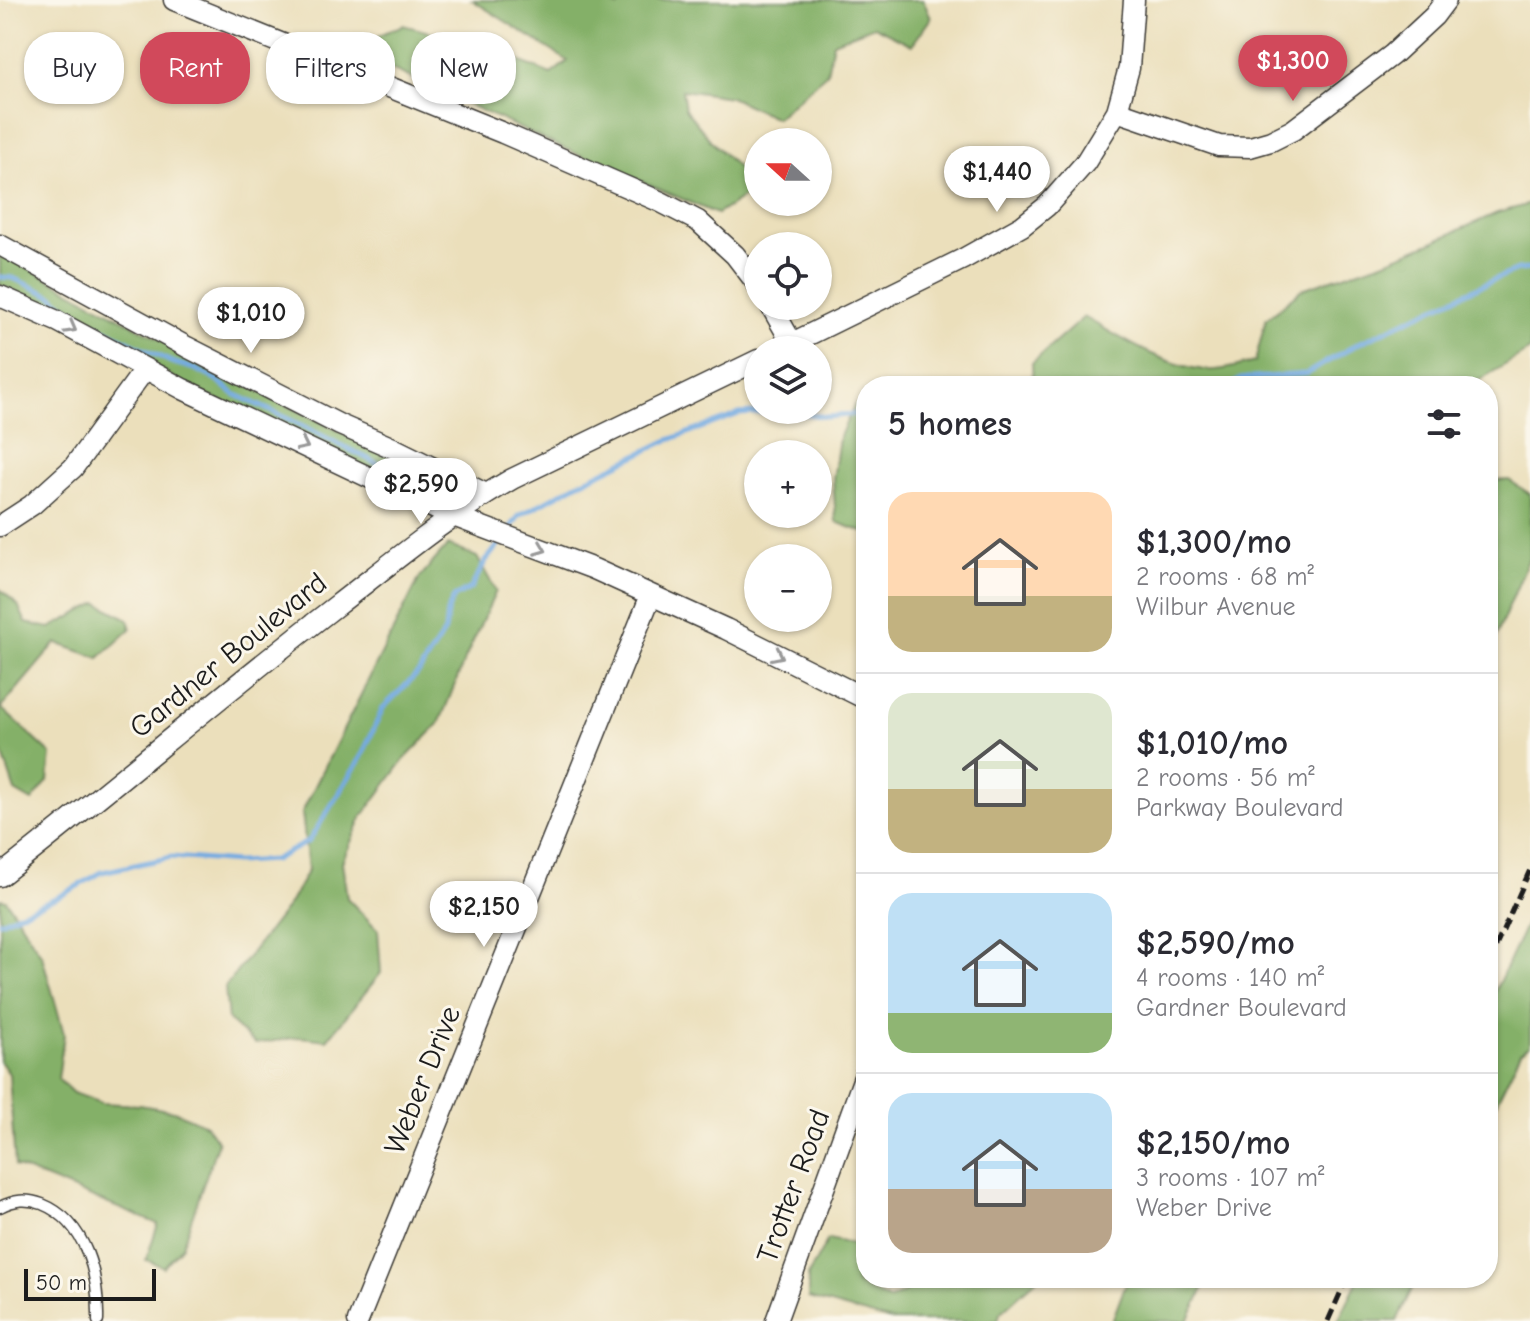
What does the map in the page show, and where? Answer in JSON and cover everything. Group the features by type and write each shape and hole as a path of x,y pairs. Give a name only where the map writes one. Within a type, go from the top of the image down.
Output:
{"street":[{"path":"174,0 503,133 661,202 698,221 744,267"},
{"path":"805,336 963,259 1022,226 1047,206 1071,181 1117,111 1129,68 1134,0"},
{"path":"1117,111 1219,146 1250,147 1271,141 1293,130 1392,55 1434,16 1446,0"},
{"path":"0,245 187,347 340,425 486,494"},
{"path":"0,296 57,321 183,389 453,516 594,569 726,629 856,694"},
{"name":"Gardner Boulevard","path":"0,876 304,631 453,516 512,479 744,367"},
{"path":"0,526 32,505 73,468 145,369"},
{"name":"Weber Drive","path":"358,1321 651,595"},
{"name":"Trotter Road","path":"776,1321 856,1100"}],"lane":[{"path":"0,1207 18,1199 37,1202 52,1208 71,1224 85,1247 95,1282 98,1321"}],"green space":[{"path":"472,0 603,0 618,7 624,0 923,0 931,18 912,45 874,26 833,42 827,73 776,118 730,97 682,90 685,109 744,174 744,197 717,214 467,104 516,104 516,60 551,74 568,61"},
{"path":"403,25 430,32 411,32 411,78 395,70 395,32 386,32"},
{"path":"1530,204 1530,350 1486,376 1033,376 1032,363 1084,317 1142,350 1173,363 1217,370 1255,362 1266,319 1302,289 1383,262 1497,213"},
{"path":"0,253 167,343 200,366 246,385 448,485 446,500 429,498 194,389 45,304 0,285"},
{"path":"856,404 856,529 836,522 833,479 839,438"},
{"path":"1509,480 1530,494 1530,556 1498,632 1498,481"},
{"path":"448,545 477,557 496,591 439,724 404,760 362,817 342,862 347,898 378,930 381,973 327,1040 300,1037 255,1044 228,1020 225,987 289,904 308,870 302,812 420,577"},
{"path":"0,589 18,605 26,623 50,628 98,603 128,619 131,629 99,658 56,643 1,708 51,754 48,781 32,801 15,791 0,746"},
{"path":"0,899 6,900 42,956 64,1034 58,1079 73,1093 102,1103 174,1111 206,1125 218,1142 182,1246 164,1267 146,1260 158,1224 15,1166 9,1074 0,1061"},
{"path":"1530,915 1530,1045 1521,1052 1498,1099 1498,984"},
{"path":"828,1239 854,1244 856,1288 864,1288 889,1300 913,1288 1027,1288 1000,1313 998,1321 891,1321 808,1298 808,1275"},
{"path":"1124,1288 1203,1288 1188,1321 1112,1321"},
{"path":"1354,1288 1412,1288 1397,1321 1338,1321"}],"waterway":[{"path":"1280,376 1306,374 1361,342 1493,280 1517,270 1530,269"},
{"path":"0,277 13,278 54,297 74,315 171,362 195,369 217,380 234,394 428,489 447,495"},
{"path":"511,527 519,516 579,483 666,441 739,414 784,411 828,417 856,414"},
{"path":"0,922 62,895 102,872 172,857 237,862 274,860 309,841 361,758 383,708 419,672 445,631 447,612 454,597 471,588 499,544"}],"railway":[{"path":"1498,942 1530,870"},
{"path":"1328,1321 1343,1288"}]}
